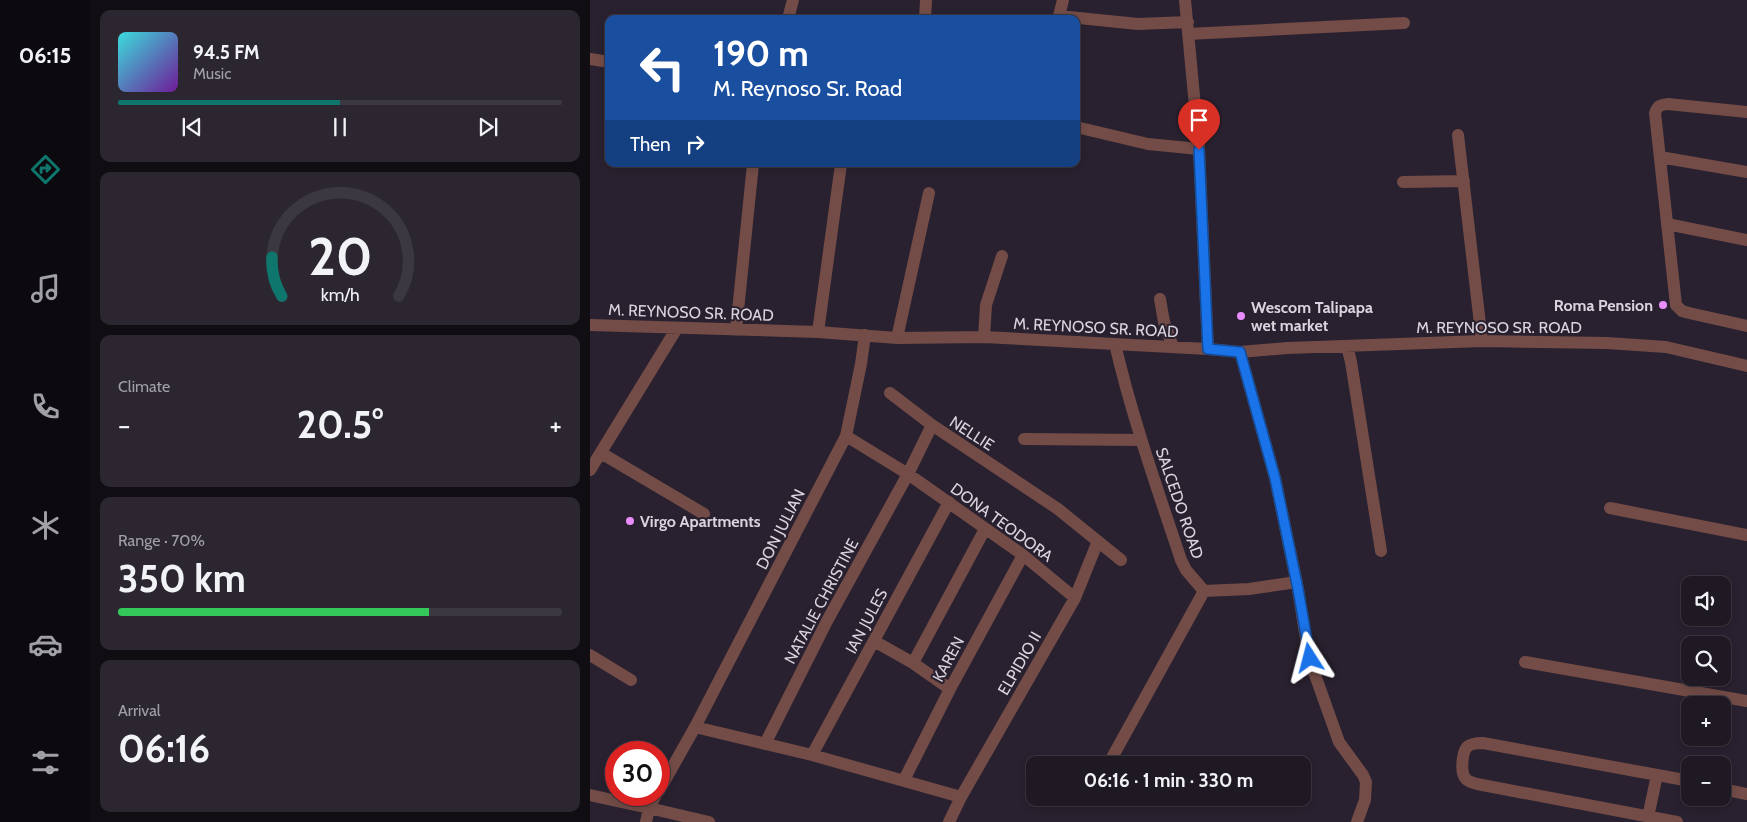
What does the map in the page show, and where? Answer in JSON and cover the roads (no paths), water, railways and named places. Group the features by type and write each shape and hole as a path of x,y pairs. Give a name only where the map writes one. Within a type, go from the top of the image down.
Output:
{"street":[{"path":"789,15 793,0"},
{"path":"925,15 926,0"},
{"path":"1059,15 1063,0"},
{"path":"1185,0 1199,150 1208,349"},
{"path":"1080,19 1188,28 1404,23"},
{"path":"590,58 605,61"},
{"path":"1747,112 1660,105 1654,112 1675,298 1678,309 1688,314 1747,326"},
{"path":"1080,128 1148,144 1199,150"},
{"path":"1458,135 1482,341"},
{"path":"1660,157 1747,172"},
{"path":"736,330 753,167"},
{"path":"818,332 841,167"},
{"path":"1402,182 1464,181"},
{"path":"897,338 929,193"},
{"path":"1667,224 1747,240"},
{"path":"984,337 986,305 1002,256"},
{"path":"1160,299 1164,322 1173,347"},
{"name":"M. REYNOSO SR. ROAD","path":"590,325 818,332 897,338 984,337 1240,352 1482,341 1641,344 1666,347 1747,366"},
{"path":"590,470 677,328"},
{"name":"DON JULIAN","path":"670,771 846,436 865,335"},
{"name":"SALCEDO ROAD","path":"1115,344 1126,391 1181,560 1186,570 1204,591"},
{"path":"1347,346 1381,551"},
{"path":"1240,352 1275,478 1297,582 1310,658 1339,742 1366,782 1365,800 1357,822"},
{"path":"890,393 932,425"},
{"name":"NELLIE","path":"908,474 932,425 1058,509 1121,560"},
{"path":"846,436 908,474"},
{"path":"1024,439 1141,440"},
{"path":"600,453 704,514"},
{"name":"DONA TEODORA","path":"908,474 1023,555 1075,598"},
{"name":"NATALIE CHRISTINE","path":"765,744 827,621 908,474"},
{"name":"IAN JULES","path":"812,755 949,502"},
{"path":"1610,508 1747,535"},
{"path":"913,664 985,529"},
{"name":"ELPIDIO II","path":"949,822 961,797 1075,598 1098,541"},
{"name":"KAREN","path":"904,780 950,689 1023,555"},
{"path":"1113,756 1204,591 1249,589 1297,582"},
{"path":"874,641 950,689"},
{"path":"590,655 632,680"},
{"path":"1525,662 1747,701"},
{"path":"695,727 812,755 961,797"},
{"path":"1677,822 1477,784 1466,780 1463,771 1467,747 1471,744 1483,743 1681,779"},
{"path":"1648,817 1656,775"},
{"path":"1731,791 1747,794"},
{"path":"590,795 709,822"},
{"path":"646,822 649,808"}],"place":[{"name":"Roma Pension","path":"1663,305"},
{"name":"Wescom Talipapa wet market","path":"1241,316"},
{"name":"Virgo Apartments","path":"630,521"}]}
